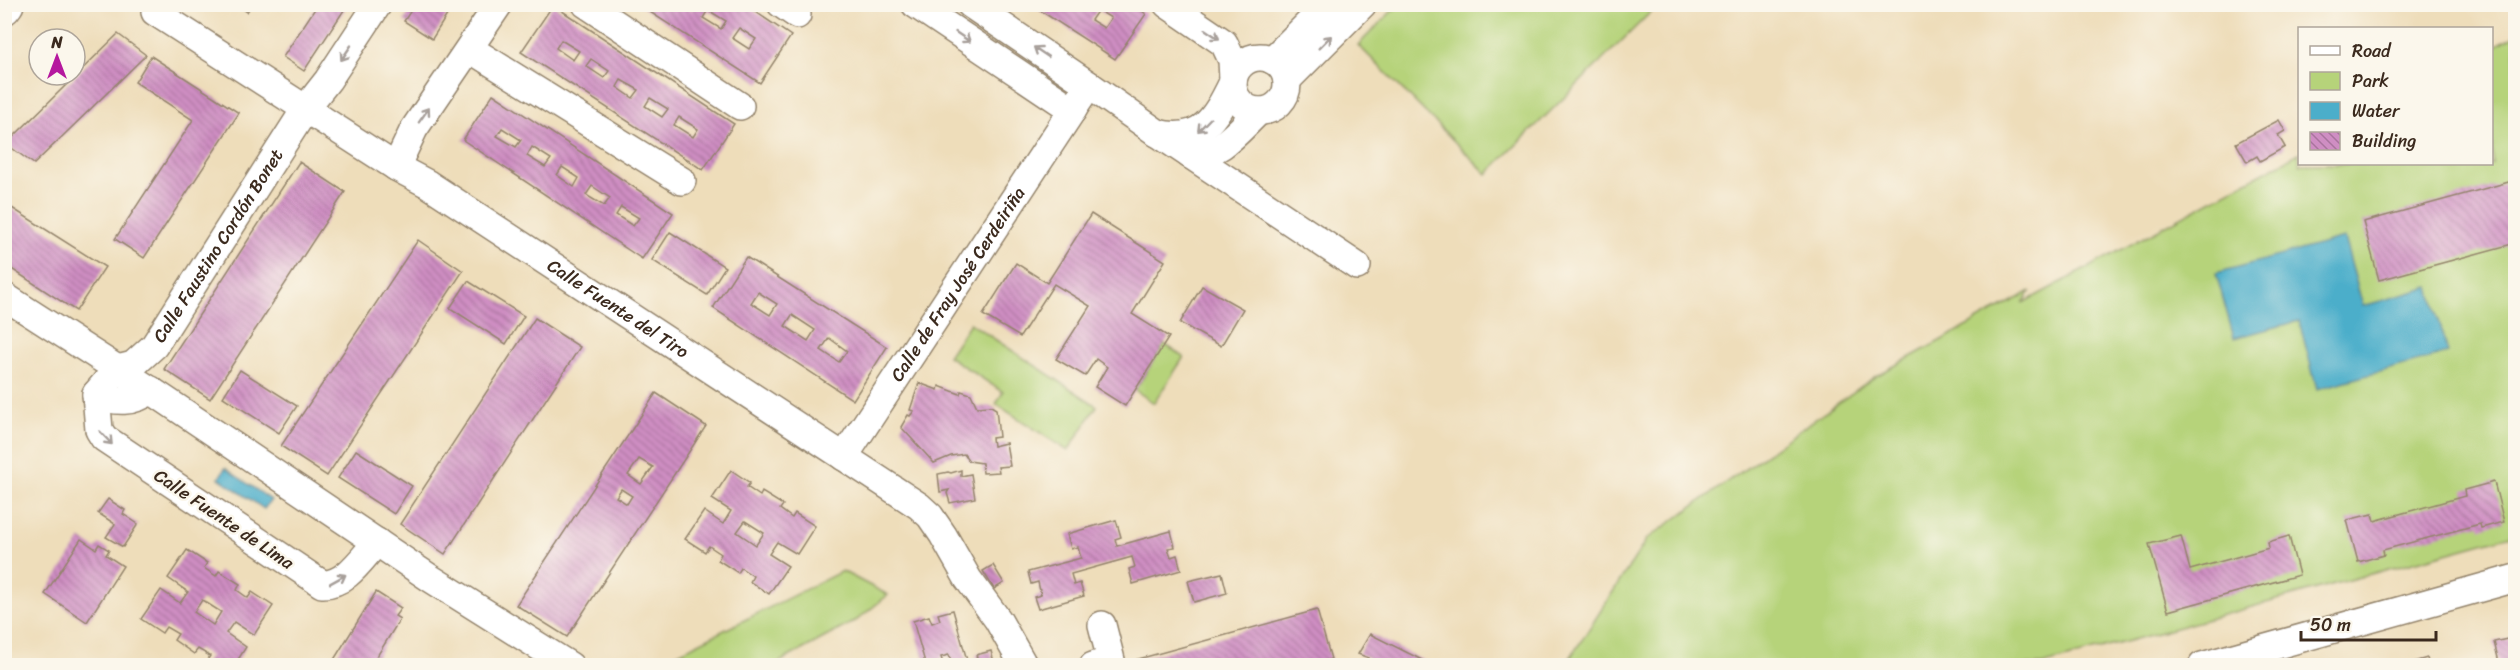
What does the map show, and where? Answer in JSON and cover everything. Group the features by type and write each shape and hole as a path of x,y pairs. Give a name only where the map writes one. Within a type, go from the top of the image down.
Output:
{"highway":[{"path":"4,8 7,4"}],"street":[{"name":"Calle Faustino Cordón Bonet","path":"117,369 133,365 154,346 306,108 328,81 378,4"},
{"path":"396,167 414,129 470,50 499,4"},
{"path":"586,4 740,106"},
{"path":"915,4 1073,110"},
{"path":"970,4 1357,266"},
{"path":"1156,132 1174,137 1199,131 1224,102 1233,81 1236,72 1248,60 1264,58 1280,70 1285,96 1267,111 1259,111 1243,105 1237,99 1233,81 1232,60 1224,43 1167,4"},
{"path":"1280,70 1328,4"},
{"path":"1280,70 1363,4"},
{"name":"Calle Fuente del Tiro","path":"155,12 396,167 428,184 904,495 930,516 968,579 998,620 1024,666"},
{"path":"470,50 682,180"},
{"name":"Calle de Fray José Cerdeiriña","path":"844,457 1089,85"},
{"path":"1190,155 1200,156 1219,148 1259,111"},
{"path":"4,296 151,390 377,542 570,666"},
{"path":"117,369 96,394 124,400 141,398 151,390"},
{"name":"Calle Fuente de Lima","path":"96,394 99,430 104,438 322,584 332,584 345,577 377,542"},
{"path":"2202,666 2516,578"},
{"path":"1093,666 1112,660 1102,625"}],"green space":[{"path":"1398,5 1658,5 1487,174 1358,45"},
{"path":"2515,35 2515,534 2042,665 1565,666 1647,539 1876,376 2031,291 2023,303 2298,154 2298,165 2493,165 2493,47"},
{"path":"970,323 1097,406 1068,451 996,404 1003,392 948,356"},
{"path":"1164,344 1184,357 1154,403 1135,390"},
{"path":"842,571 888,595 857,620 774,665 655,665"}],"water":[{"path":"2344,238 2363,306 2430,287 2448,353 2317,389 2299,321 2234,338 2216,273"},
{"path":"225,468 271,500 264,509 219,478"}],"building":[{"path":"236,4 252,4 247,12"},
{"path":"318,4 348,4 304,71 283,57"},
{"path":"415,4 454,4 432,39 404,21"},
{"path":"695,4 744,4 791,36 760,83 639,5 682,5 692,10","holes":["708,10 726,21 721,29 703,18","739,28 756,39 749,49 732,38"]},
{"path":"1030,4 1132,4 1146,14 1115,59","holes":["1098,10 1111,18 1104,28 1091,20"]},
{"path":"553,5 734,124 703,170 521,52","holes":["561,40 579,51 573,60 556,48","591,59 609,71 604,78 586,66","621,80 639,90 633,98 617,87","650,98 668,109 662,117 645,106","679,117 698,129 693,137 674,125"]},
{"path":"118,34 146,55 34,164 6,144 64,87 87,87 87,64"},
{"path":"151,56 239,113 144,258 115,239 193,120 135,82"},
{"path":"493,94 673,213 642,259 463,140","holes":["502,128 521,140 516,147 497,136","532,147 551,159 545,167 527,156","562,167 579,178 574,187 557,175","592,186 610,198 604,206 586,195","621,207 639,218 633,226 616,215"]},
{"path":"2279,120 2285,131 2278,135 2285,147 2260,161 2257,156 2247,162 2236,143"},
{"path":"299,162 345,192 210,399 164,369"},
{"path":"2516,180 2516,243 2379,280 2363,222"},
{"path":"4,203 105,267 76,311 4,264"},
{"path":"1091,214 1165,261 1132,314 1169,337 1125,406 1095,387 1107,367 1096,359 1085,376 1056,359 1090,306 1054,284 1020,337 983,315 1016,263 1047,283"},
{"path":"670,232 725,267 707,295 652,260"},
{"path":"418,240 463,271 327,476 281,446"},
{"path":"746,257 887,347 853,400 713,308","holes":["758,292 777,304 770,315 751,303","792,315 815,330 808,341 785,326","829,338 847,351 839,362 821,350"]},
{"path":"468,281 524,316 506,344 450,308"},
{"path":"1202,286 1243,309 1221,346 1180,323"},
{"path":"535,318 580,347 445,554 400,524"},
{"path":"240,370 297,406 279,433 223,397"},
{"path":"919,383 938,390 939,386 960,394 961,391 971,394 977,407 991,406 996,409 999,437 992,438 993,446 1006,443 1010,466 998,467 999,472 983,473 982,463 969,461 964,454 951,456 934,463 901,427 908,415 910,416 914,411 910,410"},
{"path":"656,393 706,426 567,637 516,605","holes":["639,459 653,467 641,484 628,475","621,489 632,496 627,504 616,497"]},
{"path":"356,450 412,486 394,514 338,478"},
{"path":"731,470 750,483 747,487 760,496 762,492 783,505 780,509 792,518 795,513 815,526 797,554 777,542 769,554 788,566 769,594 750,582 753,576 741,568 738,573 718,560 721,554 709,546 705,552 685,539 704,511 723,524 731,511 712,499","holes":["745,521 764,533 756,545 737,532"]},
{"path":"961,470 961,476 971,474 975,498 950,503 947,493 949,490 940,492 938,474"},
{"path":"2494,482 2504,522 2481,528 2480,524 2383,550 2384,555 2358,562 2347,520 2372,514 2374,521 2465,496 2464,490"},
{"path":"108,499 125,510 123,514 138,524 123,547 106,537 115,524 98,513"},
{"path":"1116,520 1121,537 1115,539 1117,546 1171,531 1175,547 1168,548 1171,557 1177,555 1181,570 1133,584 1129,569 1135,567 1132,557 1071,574 1074,585 1080,583 1084,596 1038,609 1034,597 1041,595 1038,582 1031,584 1028,572 1081,558 1078,547 1071,549 1067,534"},
{"path":"2181,536 2190,570 2269,548 2268,542 2289,536 2299,575 2168,611 2149,544"},
{"path":"81,539 96,549 99,544 109,550 106,555 123,566 87,622 45,594"},
{"path":"187,550 207,563 204,568 216,576 219,571 240,584 237,590 248,598 252,592 273,606 254,635 234,622 226,633 246,647 234,666 211,666 206,662 210,656 198,649 194,654 174,640 178,634 166,627 162,633 141,619 161,590 180,603 188,592 168,578","holes":["202,600 221,612 213,625 194,612"]},
{"path":"993,565 1004,583 994,589 983,571"},
{"path":"1222,573 1227,593 1194,602 1188,581"},
{"path":"376,592 401,608 395,616 400,619 371,666 330,666"},
{"path":"953,610 968,664 978,662 976,655 991,651 995,666 952,666 949,655 941,657 943,664 926,666 913,621 929,616 932,623 940,620 938,614"},
{"path":"1317,610 1331,659 1309,666 1133,666 1131,661"},
{"path":"1370,634 1434,666 1364,666 1369,658 1358,654"},
{"path":"2516,637 2516,666 2500,666 2494,642"},
{"path":"2427,658 2429,666 2404,666 2404,665"}]}
